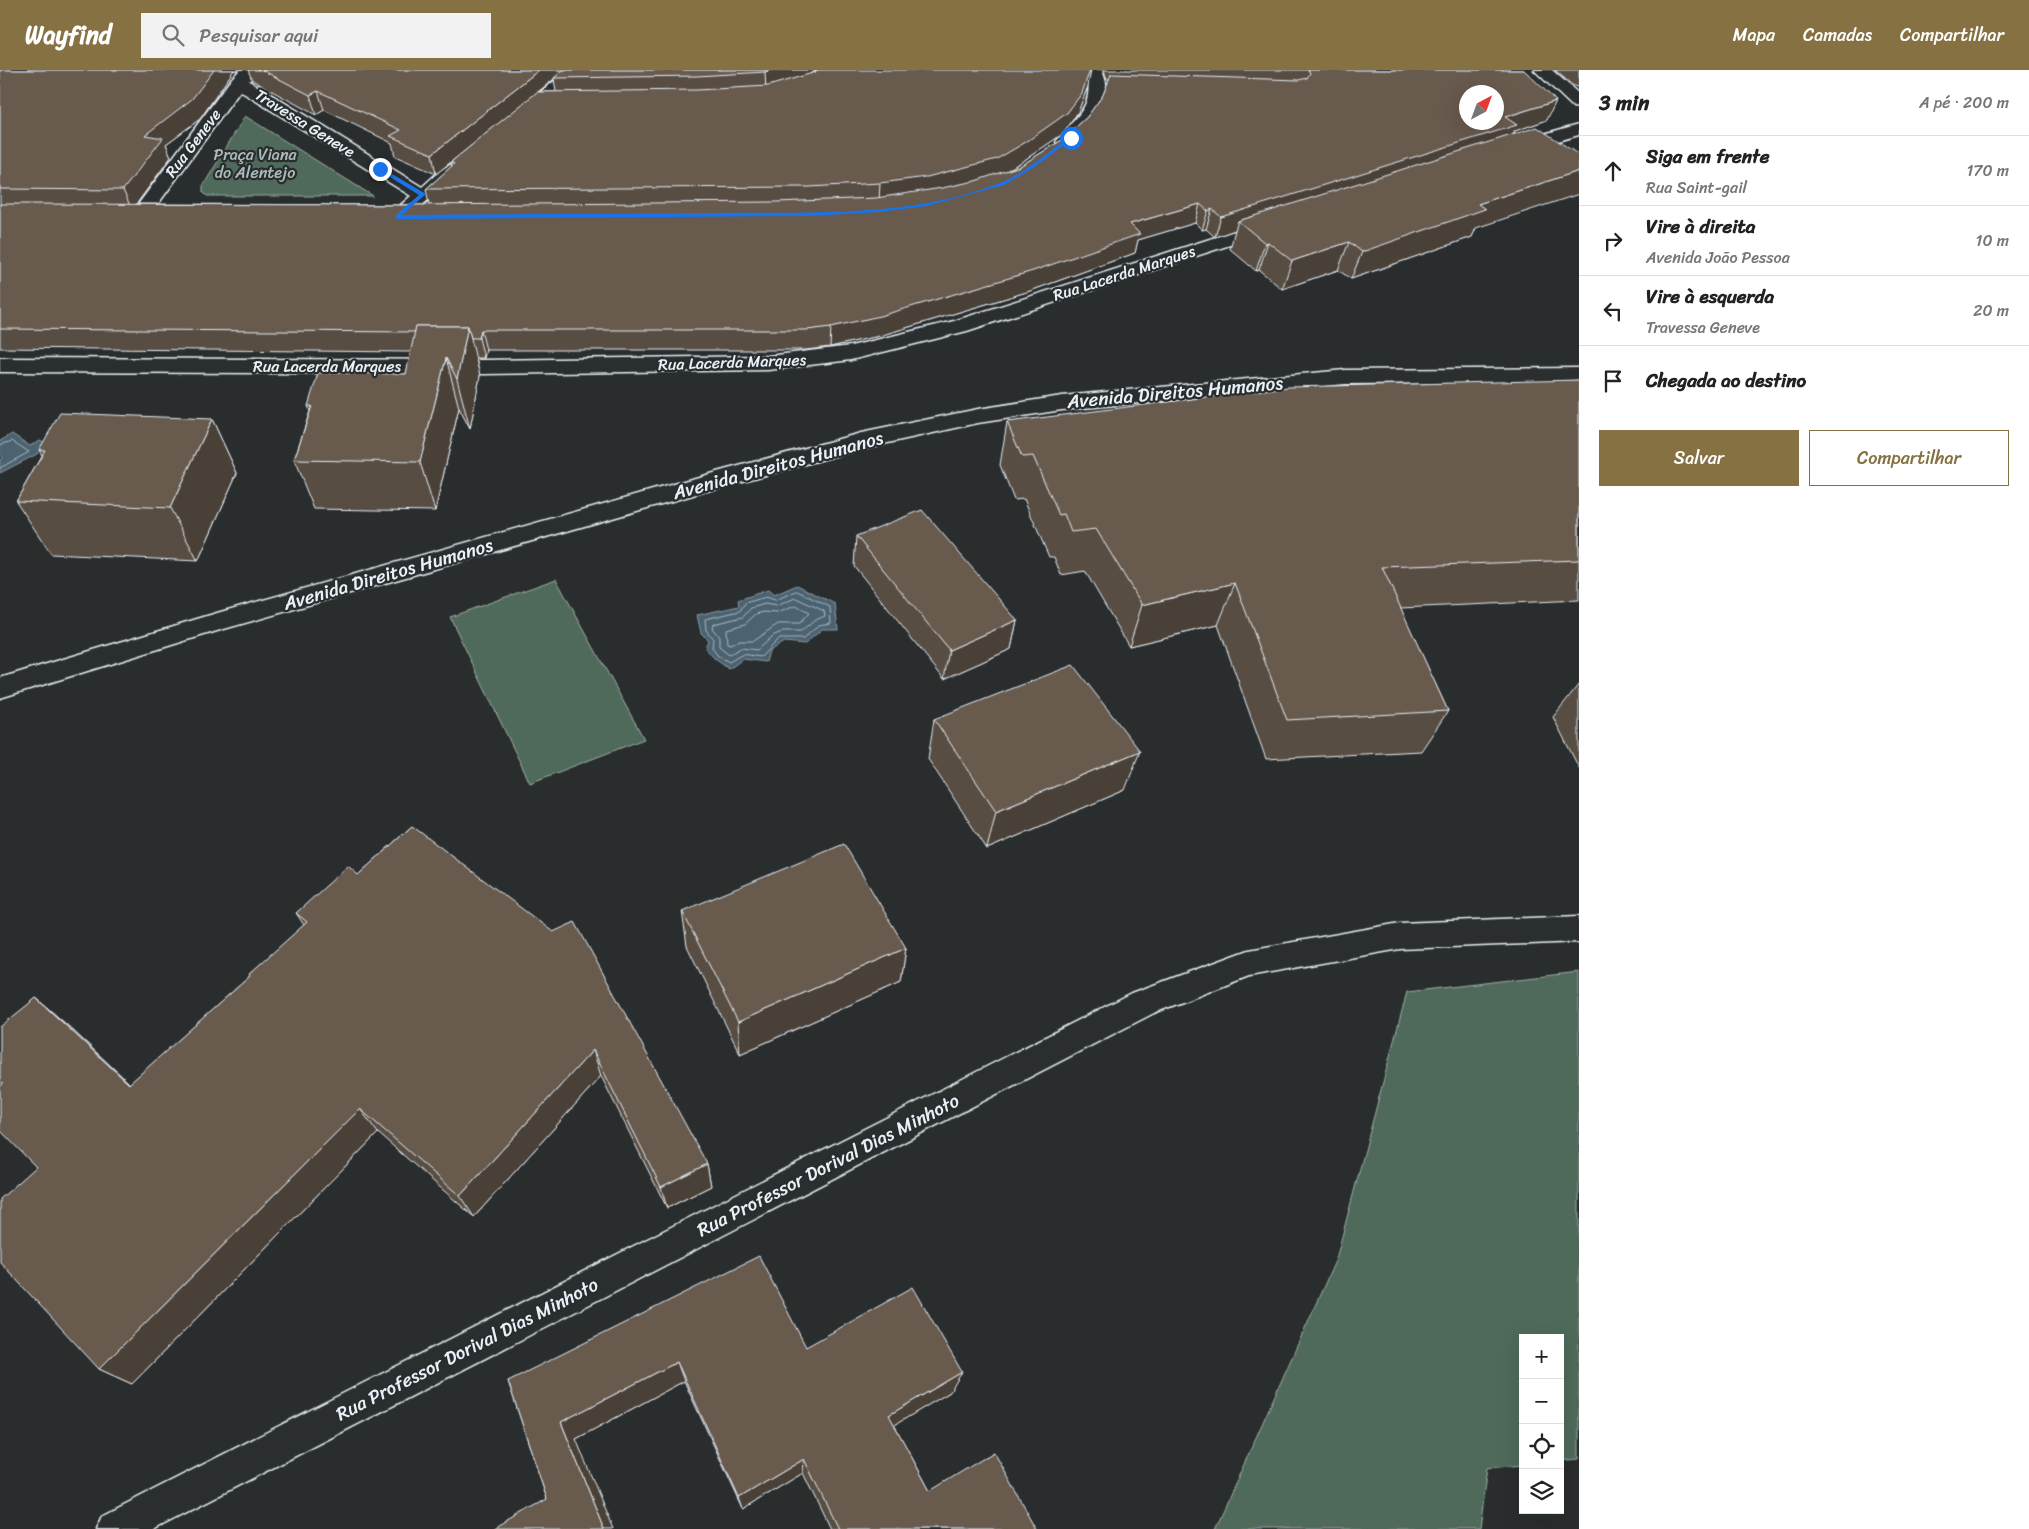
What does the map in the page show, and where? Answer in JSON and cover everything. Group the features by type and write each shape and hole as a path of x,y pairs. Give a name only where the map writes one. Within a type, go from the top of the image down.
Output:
{"street":[{"path":"513,123 578,70"},
{"path":"1542,70 1579,103"},
{"name":"Travessa Geneve","path":"244,76 423,194"},
{"name":"Rua Geneve","path":"138,218 244,76"},
{"path":"1047,156 1071,138 1089,114 1096,78 1118,86"},
{"path":"536,105 564,104"},
{"path":"1493,155 1579,129"},
{"path":"397,217 468,159"},
{"path":"118,217 158,218"},
{"path":"377,217 423,217"},
{"name":"Rua Lacerda Marques","path":"0,366 485,367 768,363 809,359 851,353 960,326 1288,220"},
{"name":"Avenida Direitos Humanos","path":"0,688 217,622 713,480 861,441 978,416 1062,403 1345,377 1579,375"},
{"name":"Rua Professor Dorival Dias Minhoto","path":"115,1529 1144,1003 1248,963 1400,936 1579,929"}],"green space":[{"name":"Praça Viana do Alentejo","path":"245,116 373,196 207,196 203,192 203,186"},
{"path":"556,579 644,739 530,783 450,617"},
{"path":"1579,972 1579,1459 1564,1461 1564,1334 1519,1334 1519,1465 1487,1468 1479,1529 1215,1529 1336,1259 1407,992"}],"water":[{"path":"12,434 30,446 40,440 47,444 37,454 0,473 0,460 2,458 0,455 0,441"},
{"path":"797,585 835,604 838,629 822,629 805,644 784,642 769,651 766,662 743,659 729,669 715,659 705,648 708,640 701,633 697,615 739,606 738,600 768,590 774,595"}],"building":[{"path":"0,70 214,70 192,99 145,135 163,138 123,190 0,189"},
{"path":"262,70 539,70 432,154 390,136 401,130 318,91 310,95"},
{"path":"563,70 771,70 765,72 697,76 554,78"},
{"path":"818,70 1090,70 1082,93 1067,113 1026,142 997,159 927,177 880,183 809,187 426,189 454,164 451,162 537,92 697,90 768,86"},
{"path":"1308,70 1524,70 1556,101 1505,117 1517,125 1504,129 1504,85 1459,85 1459,130 1501,130 1221,217 1212,209 1208,211 1200,204 1130,224 1140,234 1033,271 880,316 831,327 807,330 481,330 479,338 471,338 468,326 416,326 415,332 0,329 0,204 408,205 776,202 876,198 975,181 1020,166 1062,140 1087,117 1103,95 1111,74 1299,80 1307,78 1310,73"},
{"path":"1537,127 1579,155 1579,171 1478,204 1485,209 1362,252 1349,242 1292,261 1268,242 1265,243 1238,221"},
{"path":"416,326 468,326 457,379 446,358 420,462 294,460 312,406 308,406 318,373 406,374"},
{"path":"1579,380 1579,560 1382,567 1448,711 1287,720 1235,583 1142,605 1096,529 1071,532 1064,514 1059,515 1033,456 1022,457 1007,422 1288,387"},
{"path":"60,413 212,419 170,508 16,501 45,450 39,450"},
{"path":"922,510 1017,620 949,650 856,536"},
{"path":"1073,665 1140,751 996,811 934,719"},
{"path":"412,826 553,932 575,922 707,1164 661,1187 593,1050 460,1196 360,1109 99,1369 0,1262 0,1199 36,1167 0,1130 0,1086 3,1084 0,1081 0,1027 36,998 129,1084 250,976 249,974 307,922 296,913 348,866 358,875"},
{"path":"844,844 906,948 738,1022 682,911"},
{"path":"759,1256 806,1347 913,1287 962,1372 889,1415 930,1491 994,1452 1037,1529 838,1529 804,1459 739,1498 677,1362 561,1422 604,1529 494,1529 547,1499 508,1381"}],"route":[{"path":"380,169 423,194 397,217 809,214 879,210 956,198 1002,184 1031,167 1071,138"}]}
